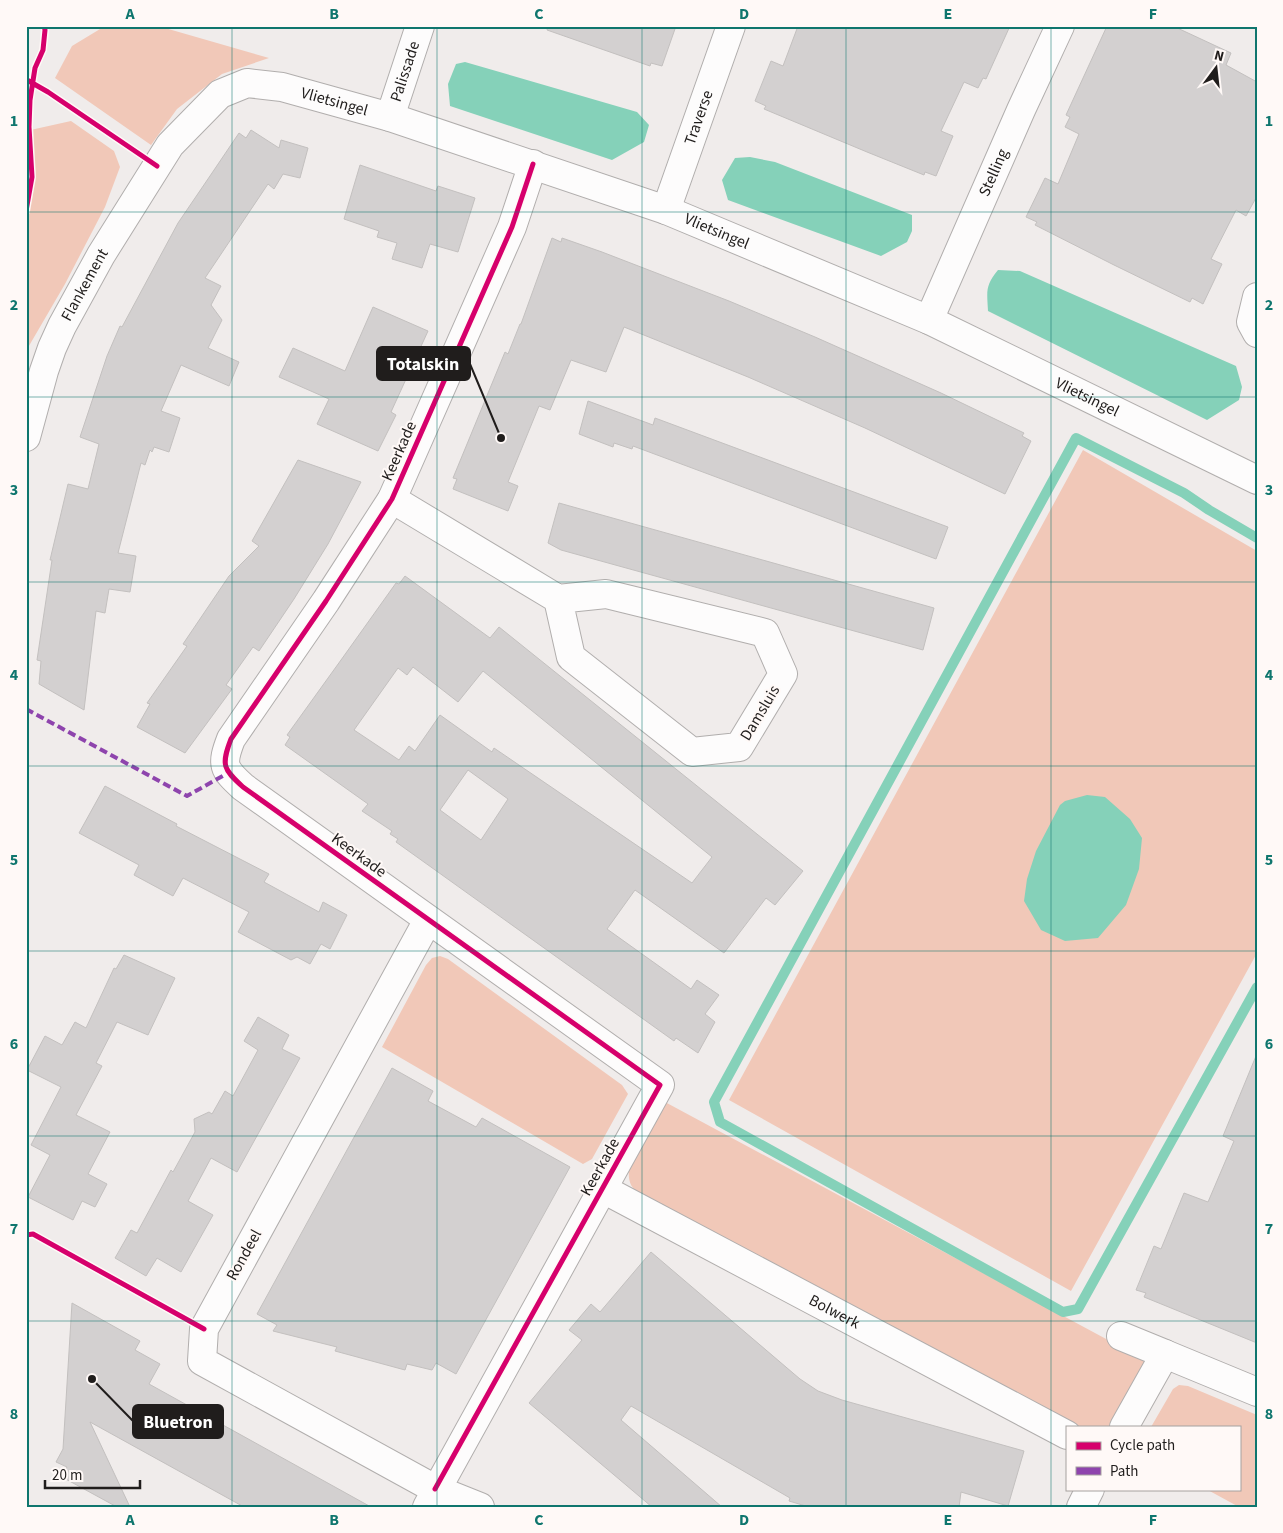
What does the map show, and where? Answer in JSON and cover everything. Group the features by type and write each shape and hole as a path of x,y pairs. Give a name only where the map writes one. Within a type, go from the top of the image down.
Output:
{"street":[{"name":"Palissade","path":"390,117 420,26"},
{"name":"Traverse","path":"666,210 731,26"},
{"name":"Stelling","path":"929,320 1060,26"},
{"name":"Vlietsingel","path":"170,145 220,94 247,83 282,87 390,117 666,210 929,320 1256,479"},
{"name":"Flankement","path":"26,437 44,371 62,326 101,255 170,145"},
{"name":"Keerkade","path":"431,1498 660,1085 243,787 228,773 225,763 226,752 231,739 321,608 392,499 512,227 533,164"},
{"path":"1257,297 1251,322 1257,333"},
{"path":"392,499 558,599"},
{"name":"Damsluis","path":"606,594 765,633 783,674 740,747 692,752 571,657 558,599 606,594"},
{"name":"Rondeel","path":"428,920 204,1329 202,1361 431,1498 480,1507"},
{"name":"Bolwerk","path":"602,1189 1066,1434"},
{"path":"1121,1336 1257,1392"},
{"path":"1125,1426 1165,1354"},
{"path":"1080,1507 1089,1490"}],"shaded area":[{"path":"105,26 158,26 269,58 222,74 177,109 151,145 55,78 72,46"},
{"path":"465,62 637,112 649,125 644,142 612,160 450,106 448,84 456,64"},
{"path":"71,121 114,151 120,167 105,207 65,284 26,351 26,131"},
{"path":"750,157 775,162 912,215 912,231 907,242 881,256 728,200 722,180 735,158"},
{"path":"998,270 1020,271 1236,366 1242,387 1239,400 1207,420 988,311 988,289 991,280"},
{"path":"1083,450 1257,551 1257,953 1071,1291 729,1100"},
{"path":"1087,795 1105,797 1130,819 1142,838 1139,869 1126,905 1098,938 1065,941 1041,930 1024,901 1027,879 1036,851 1060,805 1065,801"},
{"path":"440,956 448,959 622,1085 628,1094 592,1159 583,1164 382,1047 426,965 432,958"},
{"path":"665,1102 1147,1361 1110,1426 1076,1426 641,1195 630,1184 629,1168"},
{"path":"1179,1385 1188,1386 1257,1415 1257,1507 1239,1507 1208,1490 1240,1490 1240,1426 1152,1426 1173,1389"}],"building":[{"path":"548,26 676,26 662,66 651,63 650,66 547,30"},
{"path":"798,26 1010,26 986,79 983,78 978,88 964,82 941,131 953,136 936,176 925,172 924,175 867,152 764,109 766,106 755,101 771,61 783,66"},
{"path":"1107,26 1173,26 1231,53 1226,65 1257,82 1257,196 1246,216 1236,210 1211,259 1222,264 1203,304 1192,298 1190,302 1114,265 1035,225 1037,222 1026,217 1045,178 1058,184 1079,134 1065,127 1070,117 1066,115"},
{"path":"251,130 279,148 281,140 308,148 300,178 283,174 274,189 268,184 205,278 221,286 211,305 222,320 208,348 239,362 229,386 181,365 161,411 180,418 169,452 154,447 152,452 150,450 145,465 141,463 118,553 136,556 130,592 109,589 105,613 96,611 84,710 39,684 41,661 37,660 52,560 50,560 68,484 88,489 99,444 80,437 107,356 120,326 122,327 178,223 239,133 246,138"},
{"path":"360,165 436,191 438,186 475,198 458,252 430,244 422,268 392,259 397,243 377,237 379,231 344,219"},
{"path":"552,238 561,242 562,238 602,252 729,301 941,393 1024,433 1022,436 1031,441 1005,494 865,428 748,377 624,327 606,372 571,360 550,410 539,406 508,482 518,486 508,511 453,489 457,479 453,478 505,352 508,354 521,324"},
{"path":"373,307 428,331 391,412 396,415 378,451 317,424 329,399 279,377 293,348 345,371"},
{"path":"588,401 653,425 655,418 948,527 936,559 633,446 632,449 614,443 613,447 579,434"},
{"path":"298,460 361,482 328,544 294,599 259,651 253,647 226,685 232,689 185,753 137,727 150,704 147,703 187,646 183,644 229,576 259,546 252,541"},
{"path":"559,503 934,608 923,650 561,550 548,543"},
{"path":"405,576 490,638 499,627 803,871 775,905 766,898 724,953 635,890 607,929 691,989 697,980 719,995 705,1014 715,1022 698,1053 676,1038 674,1041 396,842 398,839 390,834 392,831 362,811 368,804 285,745 290,737 287,735 396,583 399,584","holes":["413,667 458,702 483,671 712,857 692,883 494,748 492,752 440,715 415,751 409,746 399,760 354,730 398,668 407,675","468,770 508,799 481,840 440,810"]},
{"path":"105,786 177,824 176,826 269,874 264,882 319,912 323,902 347,915 330,949 321,944 310,964 297,957 291,960 238,932 249,912 183,878 173,896 134,875 139,865 79,833"},
{"path":"124,955 175,978 148,1035 117,1022 96,1063 102,1066 76,1115 110,1132 88,1174 107,1184 95,1207 82,1201 73,1220 28,1197 50,1155 31,1145 61,1087 27,1070 45,1036 62,1045 75,1022 86,1028 114,968 116,969"},
{"path":"258,1017 289,1035 282,1049 300,1058 237,1172 211,1158 188,1201 213,1215 181,1272 157,1258 146,1276 115,1258 131,1230 137,1233 171,1170 173,1172 195,1132 194,1119 209,1112 212,1114 225,1091 233,1096 258,1050 244,1041"},
{"path":"1256,1056 1257,1343 1144,1297 1146,1293 1136,1290 1154,1246 1161,1249 1184,1193 1208,1202 1234,1141 1223,1136"},
{"path":"392,1068 433,1091 428,1101 476,1127 482,1118 570,1167 456,1374 436,1363 432,1370 407,1364 405,1370 335,1351 337,1347 273,1331 277,1325 257,1314"},
{"path":"651,1252 800,1379 818,1391 842,1400 1024,1451 1008,1506 961,1492 959,1507 809,1507 789,1501 790,1498 631,1406 621,1420 722,1507 652,1507 529,1403 582,1340 569,1330 591,1304 600,1312"},
{"path":"72,1303 140,1341 135,1350 160,1364 149,1384 371,1507 244,1507 90,1422 130,1507 117,1507 62,1477 67,1467 56,1462 63,1449"}],"waterway":[{"path":"1257,538 1184,493 1076,438 714,1102 720,1122 1063,1312 1078,1309 1257,987"}],"marked path":[{"path":"26,709 187,796 228,773"}],"cycle path":[{"path":"26,211 32,177 29,127 30,100 35,68 43,50 44,26"},
{"path":"27,80 48,92 157,166"},
{"path":"435,1489 660,1085 243,787 231,776 225,761 231,739 326,601 392,499 512,227 533,164"},
{"path":"26,1235 33,1234 204,1329"}],"place":[{"name":"Totalskin","path":"501,438"},
{"name":"Bluetron","path":"92,1379"}]}
